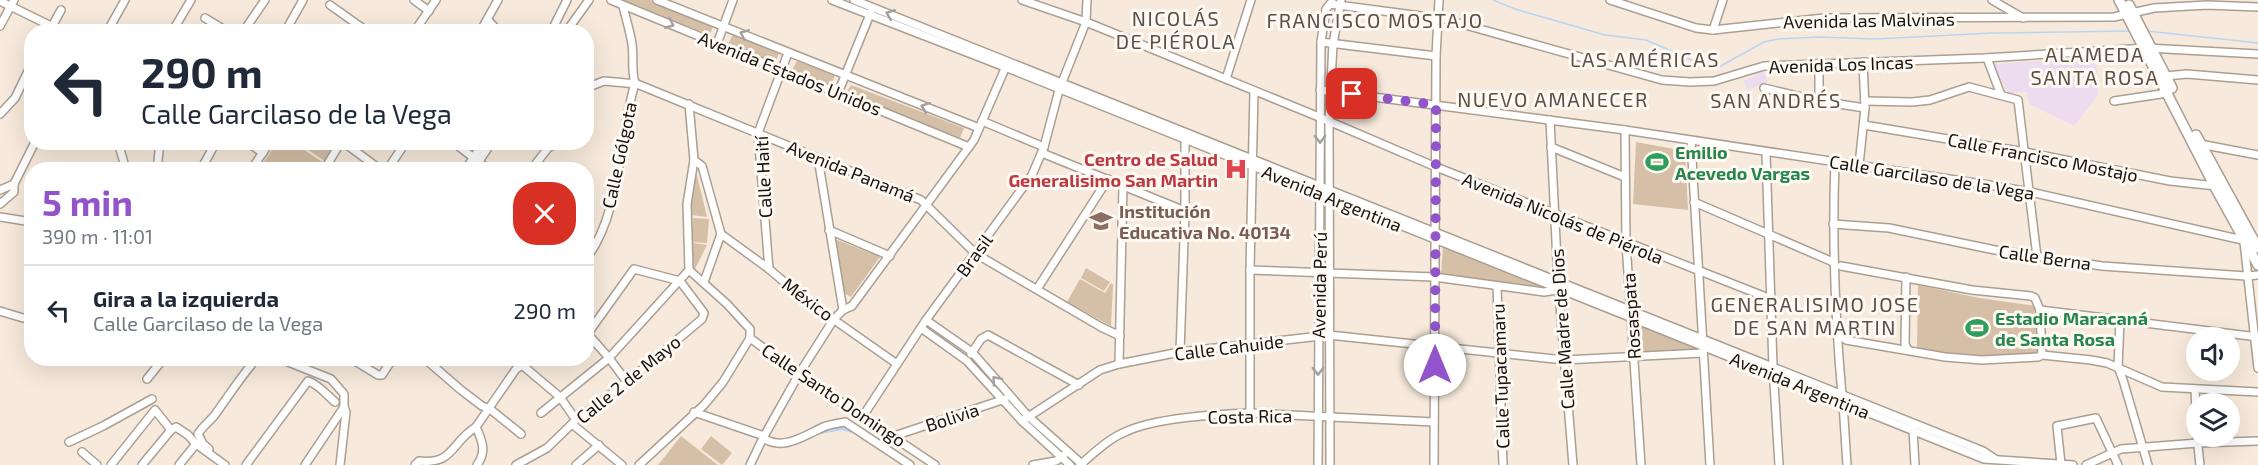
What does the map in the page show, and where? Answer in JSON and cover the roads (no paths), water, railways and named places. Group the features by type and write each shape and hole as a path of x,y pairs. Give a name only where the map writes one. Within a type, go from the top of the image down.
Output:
{"main road":[{"path":"2119,0 2132,18"},
{"path":"2126,0 2132,18 2258,266"},
{"path":"2147,48 2166,76 2170,90"},
{"path":"2218,185 2257,245"}],"street":[{"path":"112,24 125,0"},
{"path":"176,24 190,0"},
{"path":"290,24 303,0"},
{"path":"414,0 429,11"},
{"path":"420,24 436,0"},
{"path":"485,24 498,0"},
{"path":"555,24 567,0"},
{"path":"572,24 588,0"},
{"name":"Avenida Estados Unidos","path":"610,0 969,147"},
{"name":"Avenida Estados Unidos","path":"657,0 845,76 981,124 1185,211"},
{"path":"717,44 733,0"},
{"name":"Avenida Argentina","path":"832,0 870,16 907,26 952,43 1207,144 1435,236 1560,290 1592,298"},
{"name":"Avenida Argentina","path":"854,0 907,26"},
{"name":"Avenida Nicolás de Piérola","path":"1022,0 1086,22 1436,167 1771,299"},
{"name":"Brasil","path":"863,416 926,320 1032,175 1043,150 1060,86 1086,22 1087,0"},
{"path":"1226,79 1251,0"},
{"path":"1434,465 1436,56 1439,0"},
{"name":"Avenida las Malvinas","path":"1610,0 1696,28 1713,30 1824,18 2132,18 2164,4 2208,2 2258,7"},
{"path":"1713,30 1723,0"},
{"path":"1992,0 2025,19"},
{"path":"0,1 12,3 43,24"},
{"path":"248,24 261,1"},
{"name":"Avenida Los Incas","path":"1336,2 1437,19 1662,80 1690,82 1714,81 1764,66 1819,63 1987,58 2147,48 2258,54"},
{"name":"Avenida Perú","path":"1318,465 1321,42 1326,9 1336,2"},
{"name":"Avenida Perú","path":"1330,465 1329,121 1336,2"},
{"path":"0,26 12,3"},
{"path":"330,5 357,24"},
{"name":"Calle Gólgota","path":"594,244 615,193 620,155 635,83 632,71 634,62 632,45 623,6"},
{"path":"838,93 872,7"},
{"path":"53,24 61,10"},
{"path":"627,22 636,10"},
{"path":"205,18 215,24"},
{"path":"488,20 492,24"},
{"path":"1321,42 1436,56"},
{"name":"Calle Haití","path":"770,269 758,133 788,53"},
{"path":"1987,58 2001,94"},
{"path":"1819,63 1819,101"},
{"path":"1859,165 1865,104 1863,63"},
{"path":"750,465 763,437 799,374 834,319 843,310 852,306 969,147 1006,64"},
{"path":"2166,76 2187,74 2258,80"},
{"path":"0,114 15,98 24,79"},
{"name":"Avenida Panamá","path":"594,85 604,81 635,83 921,200 928,204 976,254 1120,336"},
{"path":"1764,88 1819,101 1865,104 1930,100 1969,87 2018,100 2037,256"},
{"name":"Calle Garcilaso de la Vega","path":"1320,90 1625,130 2030,192 2244,240 2257,245"},
{"path":"2114,101 2170,90"},
{"path":"1250,413 1254,91"},
{"path":"541,413 609,358 689,270 687,204 694,160 689,104"},
{"name":"Calle Madre de Dios","path":"1550,120 1558,281 1573,465"},
{"name":"Calle Francisco Mostajo","path":"1864,125 2025,152 2170,181 2218,185"},
{"name":"Rosaspata","path":"1625,130 1626,243 1641,465"},
{"path":"1180,352 1185,136"},
{"path":"1691,141 1710,465"},
{"path":"2198,146 2258,155"},
{"path":"1551,147 1625,177"},
{"path":"259,150 263,153"},
{"path":"257,162 265,150"},
{"path":"353,150 370,162"},
{"path":"463,150 479,162"},
{"path":"476,160 480,150"},
{"path":"476,160 485,150"},
{"path":"537,162 546,150"},
{"path":"1766,153 1779,465"},
{"path":"818,158 843,310"},
{"path":"694,160 702,166 721,234 704,282"},
{"path":"1835,162 1833,262 1836,333 1842,395"},
{"path":"0,204 14,192 14,184 24,164"},
{"path":"1037,289 1108,179"},
{"path":"0,190 14,184"},
{"path":"1119,364 1123,185"},
{"path":"1694,202 1833,262"},
{"path":"0,217 24,221"},
{"name":"Calle Berna","path":"1833,224 1889,228 2102,266 2258,275"},
{"path":"829,230 890,256"},
{"name":"México","path":"721,234 770,269 803,298 897,364"},
{"name":"Avenida Argentina","path":"1435,236 1558,281 1592,298 1670,329 1703,345 1842,395 1984,459 2002,463 2073,465"},
{"path":"2244,240 2246,276 2256,336 2258,368"},
{"path":"1841,266 1972,290 2031,296 2035,298 2040,310 2042,355"},
{"path":"594,325 634,269 680,281"},
{"name":"Calle Santo Domingo","path":"689,270 750,328 750,338 799,374 935,465"},
{"path":"1250,270 1434,277 1544,292 1560,290"},
{"path":"1906,277 1905,344 1908,350"},
{"name":"Calle 2 de Mayo","path":"516,465 547,448 574,422 627,382 702,319 704,313 680,281"},
{"name":"Calle Tupacamaru","path":"1497,286 1503,465"},
{"path":"2040,310 2256,336"},
{"path":"0,311 24,318"},
{"path":"926,320 972,352 1010,396 1025,419 1070,465"},
{"path":"2120,321 2118,367 2148,465"},
{"path":"921,328 967,361 1002,400 1067,451 1081,465"},
{"path":"1836,333 1846,340 1982,360 2042,355 2091,360 2118,367 2163,387 2258,392"},
{"name":"Calle Cahuide","path":"1025,419 1100,370 1119,364 1180,352 1329,335 1564,360 1634,357 1703,345"},
{"path":"967,361 981,339 985,336 993,337 1078,385"},
{"path":"639,465 704,405 723,382 750,338"},
{"path":"594,342 627,382"},
{"path":"147,379 158,366"},
{"path":"208,452 209,449 203,444 198,434 250,366"},
{"path":"298,366 331,379 344,394 346,401 305,465"},
{"path":"363,366 378,375 382,375 388,366"},
{"path":"434,366 482,406 490,409 521,434"},
{"path":"415,465 419,461 432,462 447,458 476,427 519,366"},
{"path":"526,366 560,397 574,422 622,465"},
{"name":"Avenida Argentina","path":"1774,371 1843,403 1913,428"},
{"path":"246,465 308,381 318,386 335,402"},
{"path":"2195,389 2195,393"},
{"name":"Bolivia","path":"894,436 1010,396"},
{"path":"69,442 104,426 152,399"},
{"path":"1843,403 1847,465"},
{"path":"340,465 346,412 344,407"},
{"path":"111,465 155,410 171,430"},
{"path":"694,412 783,444 828,425 845,422 910,465"},
{"name":"Costa Rica","path":"1081,465 1108,441 1140,426 1221,414 1250,413 1434,422"},
{"path":"2061,464 2057,426 2096,418 2118,465"},
{"path":"476,427 483,442 482,459 477,465"},
{"path":"142,465 171,430 180,428 196,444 225,465"},
{"path":"1913,428 1915,465"},
{"path":"2240,441 2258,441"},
{"path":"2086,465 2121,449 2186,442"},
{"path":"179,465 196,444"},
{"path":"576,465 599,445"},
{"path":"2199,447 2200,465"},
{"path":"1033,465 1056,461 1067,451"},
{"path":"82,452 97,465"}],"waterway":[{"path":"1493,0 1515,9 1605,35 1646,40 1701,64 1719,67 1764,42 1778,39 1819,37 1876,39 1992,33 2131,31"},
{"path":"2147,31 2258,43"},
{"path":"819,431 842,427 853,430"}],"place":[{"name":"Emilio Acevedo Vargas","path":"1657,162"},
{"name":"Centro de Salud Generalisimo San Martin","path":"1236,169"},
{"name":"Institución Educativa No. 40134","path":"1101,221"},
{"name":"Estadio Maracaná de Santa Rosa","path":"1977,328"}],"district":[{"name":"FRANCISCO MOSTAJO","path":"1375,20"},
{"name":"NICOLÁS DE PIÉROLA","path":"1176,30"},
{"name":"LAS AMÉRICAS","path":"1645,59"},
{"name":"ALAMEDA SANTA ROSA","path":"2095,66"},
{"name":"NUEVO AMANECER","path":"1553,99"},
{"name":"SAN ANDRÉS","path":"1776,100"},
{"name":"GENERALISIMO JOSE DE SAN MARTIN","path":"1815,316"}]}
